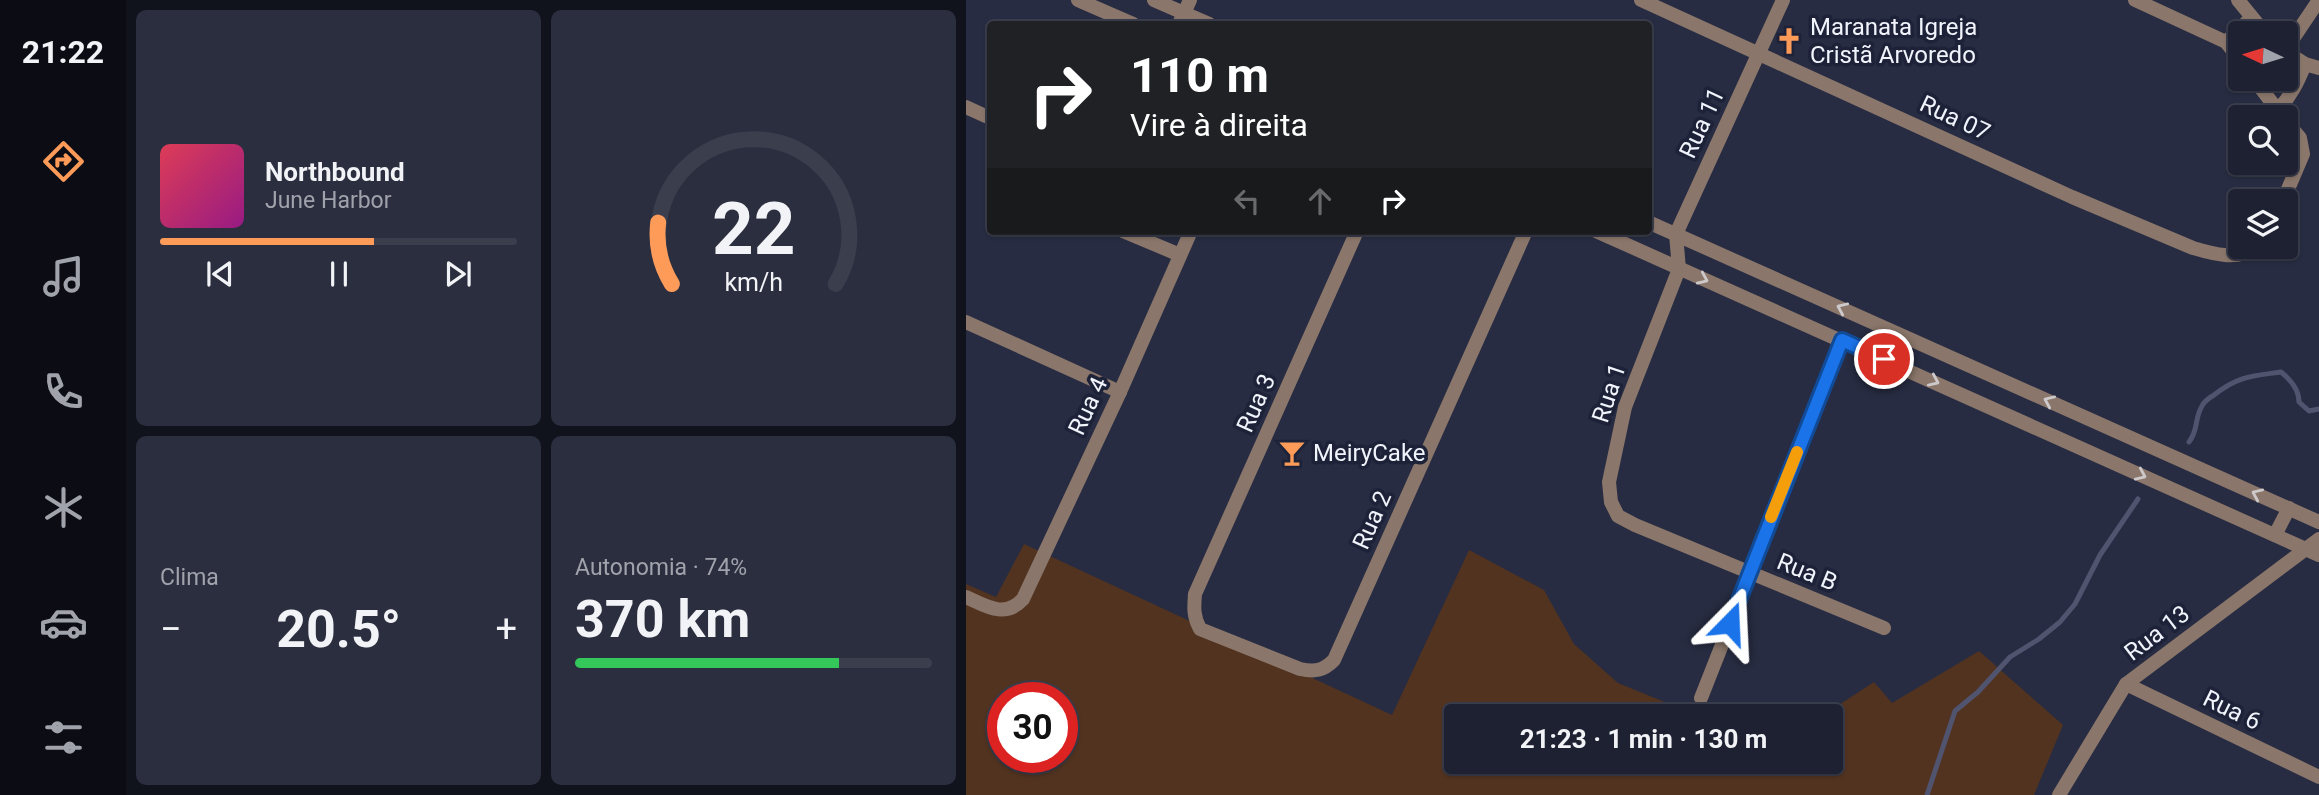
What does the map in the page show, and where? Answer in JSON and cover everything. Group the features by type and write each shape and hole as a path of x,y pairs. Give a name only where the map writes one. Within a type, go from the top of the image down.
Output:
{"street":[{"path":"1078,0 1126,21"},
{"path":"1154,0 1202,21"},
{"name":"Rua 07","path":"1641,0 2072,197 2193,248 2228,255"},
{"name":"Rua 11","path":"1679,268 1676,234 1783,0"},
{"path":"2135,0 2228,45"},
{"path":"2238,0 2254,21"},
{"path":"2298,33 2319,1"},
{"path":"2226,42 2251,18"},
{"path":"2286,105 2299,81 2312,66"},
{"path":"2263,91 2274,105"},
{"path":"966,107 987,117"},
{"path":"2298,136 2303,153 2298,165"},
{"path":"1652,224 2319,522"},
{"path":"1132,235 1180,255"},
{"name":"Rua 4","path":"966,597 1002,610 1015,607 1023,598 1120,392 1189,235"},
{"name":"Rua 3","path":"1195,594 1355,235"},
{"name":"Rua 2","path":"1195,594 1194,619 1200,629 1300,669 1324,670 1334,660 1524,235"},
{"path":"1605,235 2313,553"},
{"name":"Rua 1","path":"1635,525 1618,516 1611,502 1609,482 1625,407 1679,268"},
{"path":"966,322 1120,392"},
{"path":"1701,698 1842,340"},
{"path":"2275,535 2289,508"},
{"name":"Rua B","path":"1635,525 1884,628"},
{"name":"Rua 13","path":"2059,795 2126,684 2313,553 2319,539"},
{"name":"Rua 6","path":"2126,684 2319,777"}],"shaded area":[{"path":"1024,544 1392,715 1469,550 1544,590 1574,644 1618,683 1669,704 1444,704 1444,774 1843,774 1843,704 1840,704 1874,682 1892,703 1979,651 2063,725 2034,795 966,795 966,584 996,597"}],"waterway":[{"path":"2189,442 2204,403 2231,384 2246,378 2281,372 2294,385 2299,402 2309,411 2319,409"},
{"path":"1927,795 1955,711 1978,692 2010,657 2060,622 2075,604 2100,555 2138,499"}],"slow traffic":[{"path":"1771,517 1797,452"}],"place":[{"name":"Maranata Igreja Cristã Arvoredo","path":"1789,41"},
{"name":"MeiryCake","path":"1292,453"}],"route":[{"path":"1730,623 1842,340 1884,359"}]}
